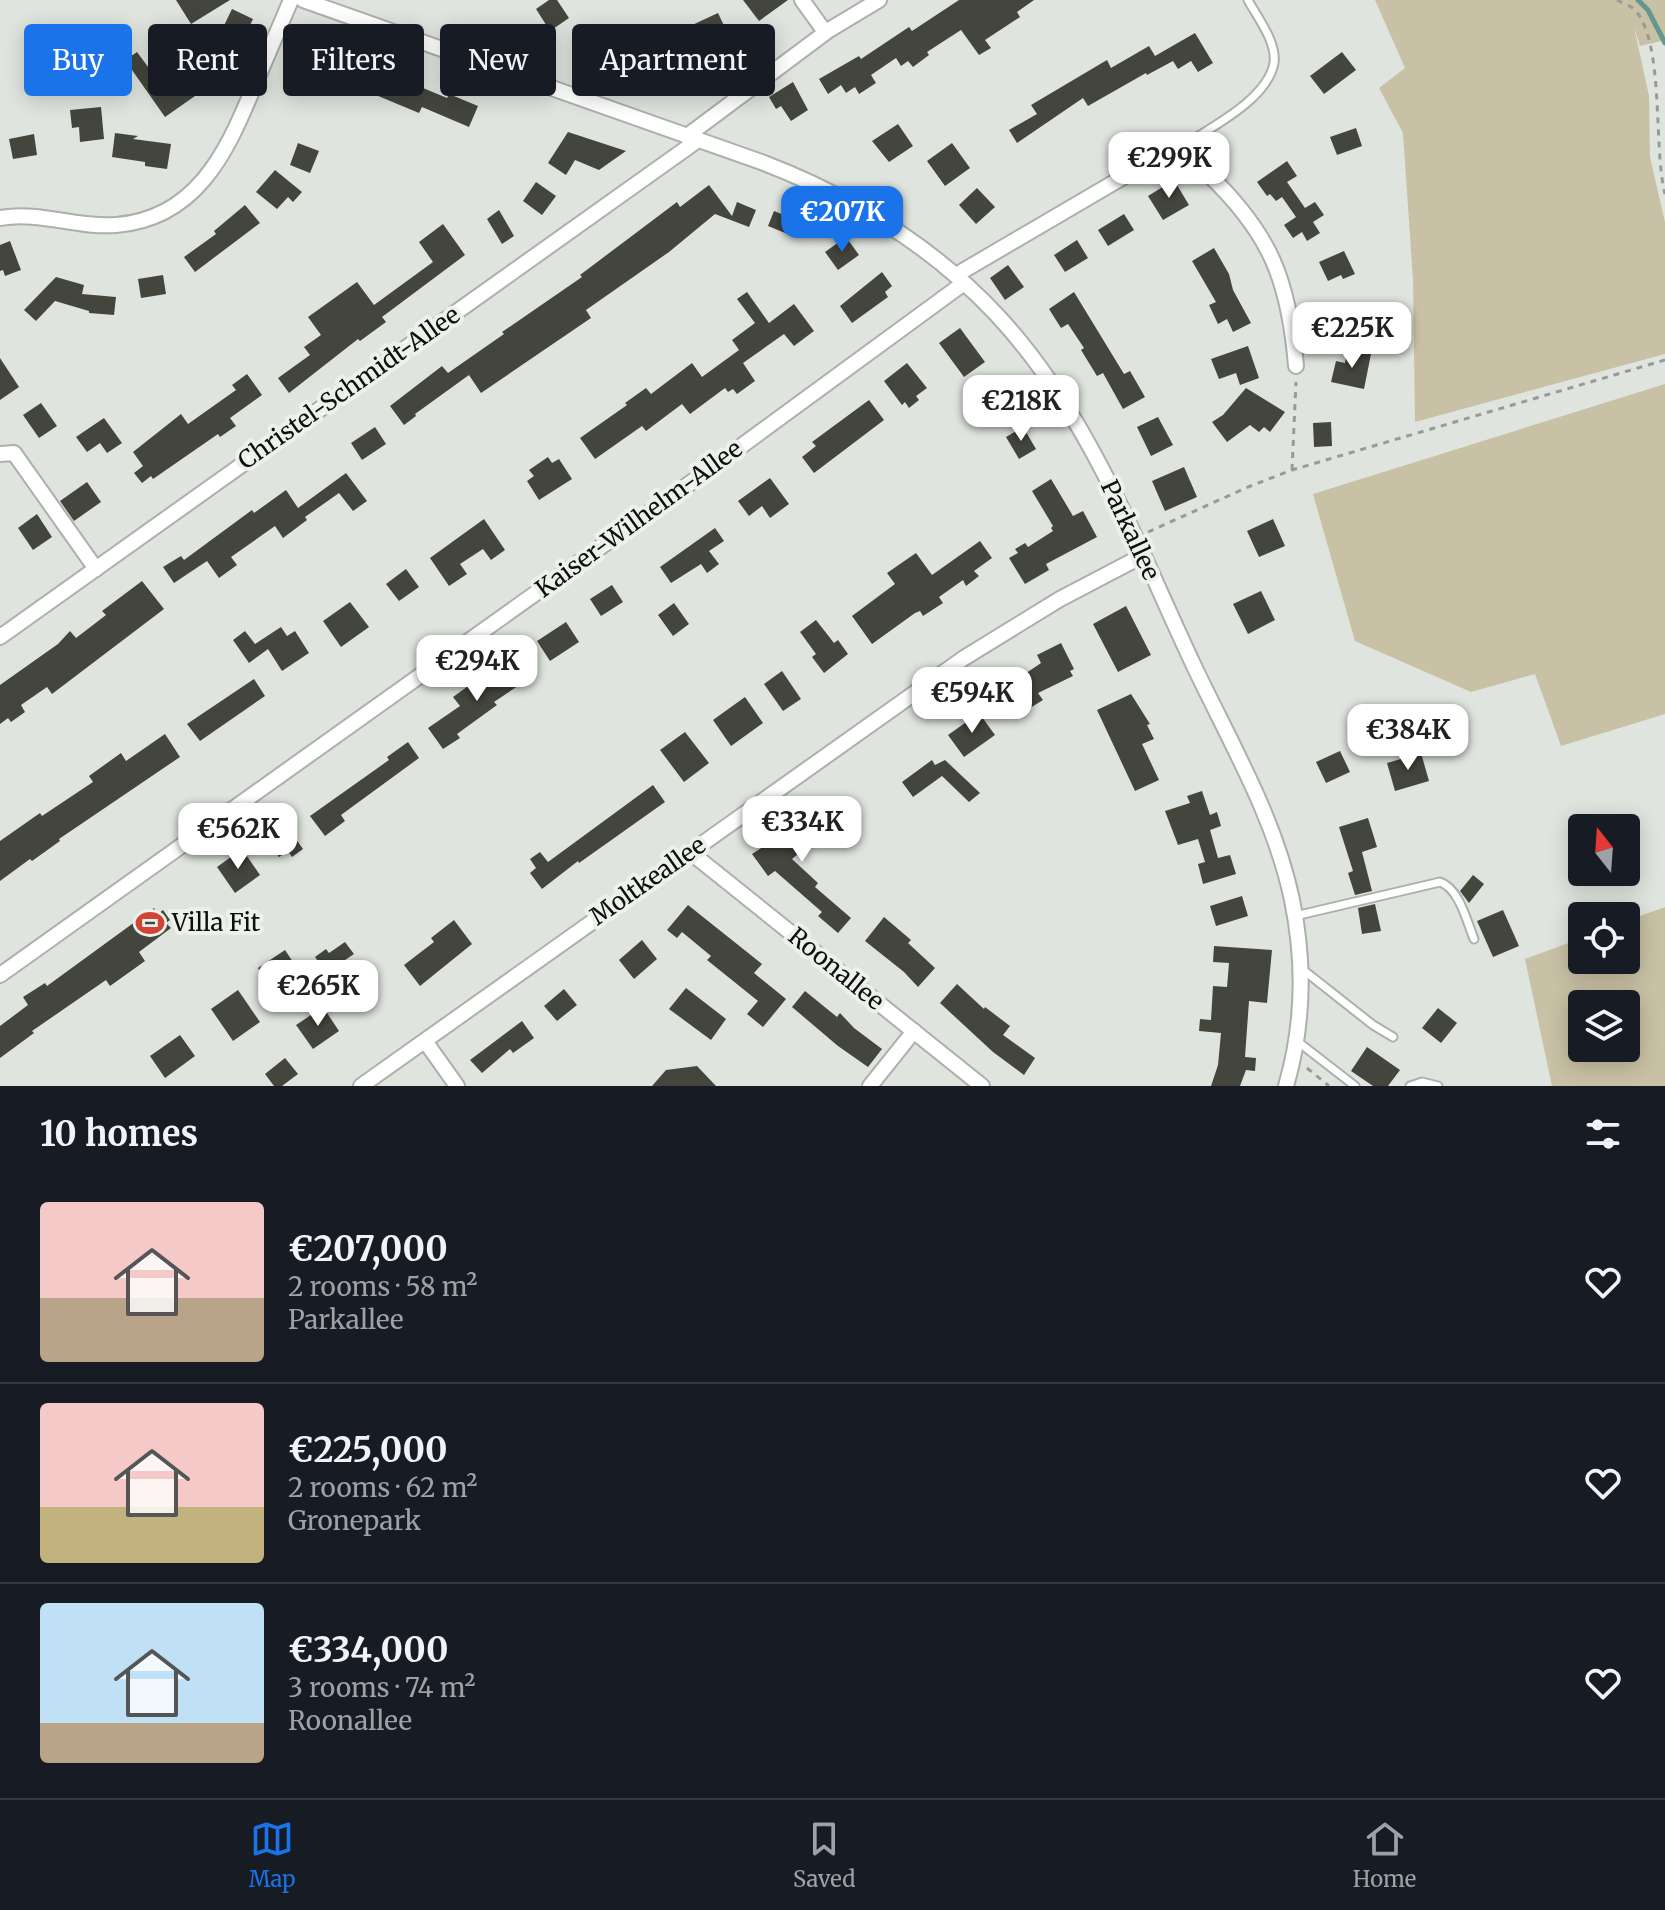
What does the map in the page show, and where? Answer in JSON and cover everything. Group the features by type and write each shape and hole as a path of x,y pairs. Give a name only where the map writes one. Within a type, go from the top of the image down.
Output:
{"street":[{"path":"0,218 32,216 112,225 151,217 179,202 202,183 228,148 291,0"},
{"name":"Parkallee","path":"303,0 793,174 849,201 902,233 960,279 1015,336 1053,385 1085,437 1265,815 1280,857 1295,916 1301,968 1297,1041 1286,1086"},
{"path":"802,0 825,32"},
{"name":"Christel-Schmidt-Allee","path":"0,637 693,138 825,32 879,0"},
{"path":"1176,150 1189,155 1231,196 1265,243 1289,307 1296,366"},
{"name":"Kaiser-Wilhelm-Allee","path":"0,975 710,469 960,279 1166,152 1176,150"},
{"path":"0,454 14,453 96,569"},
{"name":"Moltkeallee","path":"361,1086 964,658 1060,599 1142,556"},
{"name":"Roonallee","path":"690,852 982,1086"},
{"path":"870,1086 914,1031"},
{"path":"425,1041 457,1086"}],"lane":[{"path":"1176,150 1243,107 1264,82 1274,62 1270,40 1248,0"},
{"path":"1295,916 1440,882 1454,893 1474,939"},
{"path":"1301,968 1373,1025 1393,1037"},
{"path":"1297,1041 1355,1086"},
{"path":"1410,1086 1422,1082 1438,1086"}],"path":[{"path":"1617,0 1635,9 1648,33 1658,77 1659,134 1665,194"},
{"path":"1134,539 1292,470 1665,360"},
{"path":"1292,470 1296,366"},
{"path":"1294,1058 1329,1086"}],"shaded area":[{"path":"1375,0 1665,0 1665,40 1640,46 1634,27 1649,96 1650,157 1665,222 1665,354 1415,422 1413,280 1403,133 1379,88 1405,68"},
{"path":"1665,384 1665,714 1561,746 1535,674 1471,692 1355,641 1313,494"},
{"path":"1665,907 1665,1086 1552,1086 1525,959 1568,943 1568,974 1640,974 1640,916"}],"building":[{"path":"176,0 230,0 191,24"},
{"path":"549,0 557,0 569,18 556,27 556,24 546,24 536,9"},
{"path":"743,0 788,0 759,21"},
{"path":"959,0 1034,0 1017,12 1020,17 985,40 991,48 979,55 961,30 927,52 929,55 913,67 908,61 901,66 896,58 871,75 876,83 859,94 855,87 846,93 841,85 828,94 819,79 859,56 861,59 909,27 912,31"},
{"path":"232,9 253,19 251,24 225,24"},
{"path":"718,13 723,24 694,24"},
{"path":"1195,33 1213,63 1198,72 1191,61 1178,69 1173,61 1088,106 1083,98 1017,143 1009,130 1037,114 1031,105 1107,60 1111,68 1149,46 1155,56"},
{"path":"137,52 148,67 148,93 132,70 132,56"},
{"path":"1342,52 1356,70 1324,94 1310,76"},
{"path":"793,82 808,110 791,121 781,106 776,109 769,97"},
{"path":"424,88 478,106 469,127 422,107 419,113 378,96 424,96"},
{"path":"150,96 195,96 165,117"},
{"path":"101,107 104,139 80,142 79,127 72,128 70,110"},
{"path":"898,124 913,146 889,162 872,141"},
{"path":"1356,128 1362,146 1337,155 1330,137"},
{"path":"568,132 626,151 599,170 575,160 566,175 548,163"},
{"path":"115,133 138,136 133,139 171,144 167,169 112,157"},
{"path":"34,134 37,155 13,159 9,139"},
{"path":"298,143 319,151 310,173 290,165"},
{"path":"952,143 970,168 945,186 927,161"},
{"path":"1287,161 1297,176 1287,182 1305,208 1315,202 1324,215 1313,222 1320,233 1307,241 1302,232 1293,238 1284,225 1296,217 1282,197 1276,201 1270,194 1267,196 1257,182"},
{"path":"275,170 302,192 293,202 288,197 277,209 256,192"},
{"path":"1174,180 1189,205 1163,220 1148,196"},
{"path":"536,182 556,196 542,215 523,201"},
{"path":"709,185 732,216 737,202 756,210 749,227 715,214 669,252 586,310 591,318 481,393 469,375 404,425 390,406 442,366 448,373 582,277 580,275 677,202 680,207"},
{"path":"977,188 995,207 976,224 959,205"},
{"path":"245,205 260,223 195,272 184,257 216,234 214,231"},
{"path":"499,210 514,236 502,244 487,219"},
{"path":"774,211 801,222 795,237 768,226"},
{"path":"1124,214 1134,230 1108,246 1098,230"},
{"path":"443,224 465,255 382,317 386,322 360,341 358,339 289,393 278,378 310,355 304,347 321,335 308,317 357,282 374,305 433,262 419,242"},
{"path":"846,237 859,255 838,270 825,252"},
{"path":"1077,240 1088,258 1065,272 1054,255"},
{"path":"10,241 21,270 5,276 3,270 0,271 0,245"},
{"path":"1214,248 1251,323 1233,332 1227,319 1218,324 1209,305 1216,302 1192,261"},
{"path":"1344,251 1355,274 1343,279 1341,275 1328,281 1319,262"},
{"path":"1008,265 1024,287 1005,300 990,278"},
{"path":"882,272 892,286 885,292 888,297 852,323 840,306"},
{"path":"163,275 166,294 141,298 138,279"},
{"path":"56,277 84,285 82,294 116,297 114,315 89,313 55,301 36,321 24,310"},
{"path":"747,292 769,323 794,304 814,331 794,346 784,334 743,363 755,381 737,394 733,389 728,392 725,388 690,414 682,404 646,431 642,426 595,459 580,438 627,405 625,403 646,388 651,394 692,363 702,377 739,350 732,340 755,323 737,299"},
{"path":"1074,292 1124,374 1130,371 1145,397 1123,409 1103,373 1097,376 1068,324 1061,328 1049,309"},
{"path":"1357,302 1359,332 1334,334 1331,305"},
{"path":"960,328 985,362 964,377 939,343"},
{"path":"1248,346 1259,378 1240,385 1236,373 1219,379 1211,359"},
{"path":"1347,350 1371,354 1364,389 1331,382 1336,361 1345,363"},
{"path":"0,358 19,387 0,400"},
{"path":"907,363 927,388 916,396 919,400 909,408 905,402 902,405 884,381"},
{"path":"247,374 262,395 230,418 236,426 220,437 218,434 153,479 151,476 142,483 134,473 143,466 133,452 181,414 188,424 236,390 232,385"},
{"path":"999,386 1008,399 997,407 1005,418 992,427 983,414 977,419 969,407"},
{"path":"1246,388 1285,412 1270,432 1264,427 1259,432 1250,425 1227,442 1212,422 1223,415"},
{"path":"869,400 884,420 814,473 802,457 816,446 812,442"},
{"path":"41,403 57,426 39,438 23,415"},
{"path":"1158,417 1173,445 1151,456 1137,427"},
{"path":"104,418 122,443 107,453 100,443 87,452 76,437"},
{"path":"1331,422 1332,446 1314,447 1313,423"},
{"path":"375,427 386,444 362,460 351,443"},
{"path":"1023,427 1036,449 1019,459 1006,437"},
{"path":"548,457 552,463 559,459 572,479 539,500 527,481 534,476 529,470"},
{"path":"1184,467 1197,497 1165,511 1152,481"},
{"path":"346,473 367,501 353,511 339,493 305,517 307,520 283,538 275,526 231,557 237,565 219,578 207,561 174,583 163,567 181,556 184,560 252,510 254,513 286,490 298,508"},
{"path":"770,478 789,504 770,518 762,506 749,516 738,501"},
{"path":"1051,479 1073,516 1083,511 1097,537 1046,564 1049,570 1025,584 1009,558 1018,553 1015,549 1025,543 1028,547 1053,531 1032,491"},
{"path":"87,482 101,502 74,521 60,501"},
{"path":"37,514 52,537 33,550 18,528"},
{"path":"484,519 505,550 491,560 483,549 460,564 467,574 449,586 430,558"},
{"path":"1273,519 1285,546 1259,557 1247,531"},
{"path":"715,528 724,541 709,551 719,564 707,573 701,564 671,583 660,567"},
{"path":"980,541 992,558 974,571 979,576 966,586 963,580 939,597 943,603 923,616 920,611 915,613 872,644 852,616 895,584 887,573 916,553 932,575"},
{"path":"406,569 419,587 399,601 386,584"},
{"path":"142,581 164,609 52,694 47,687 21,705 25,712 11,722 8,718 0,724 0,685 58,644 70,631 76,638 106,615 102,611"},
{"path":"612,585 623,602 601,616 590,599"},
{"path":"1261,591 1275,620 1248,634 1233,604"},
{"path":"350,602 369,627 341,647 323,621"},
{"path":"674,603 689,624 673,636 658,615"},
{"path":"1126,606 1151,655 1118,672 1093,624"},
{"path":"816,620 834,643 838,640 848,654 824,673 812,657 816,654 800,632"},
{"path":"566,622 579,642 550,661 537,641"},
{"path":"281,627 287,636 295,631 309,653 282,671 268,649 249,663 233,640 245,631 255,644"},
{"path":"1061,643 1074,669 1070,671 1073,676 1038,693 1043,700 1030,708 1028,706 1015,714 1008,704 990,718 982,708 1002,693 998,688 1041,663 1037,655"},
{"path":"520,661 531,677 494,702 497,705 457,734 460,738 443,749 428,728 460,706 453,697 478,679 482,685"},
{"path":"782,671 801,699 783,711 764,684"},
{"path":"254,679 265,696 200,741 187,724"},
{"path":"1131,694 1150,724 1147,725 1154,739 1142,744 1159,780 1135,791 1097,710"},
{"path":"745,697 763,723 731,746 713,720"},
{"path":"979,713 995,735 964,757 948,735"},
{"path":"685,732 709,763 684,782 660,750"},
{"path":"165,734 180,757 0,881 0,841 93,782 89,776 121,753 126,761"},
{"path":"408,742 419,758 341,815 345,821 325,836 310,816 389,760 387,757"},
{"path":"1340,751 1350,772 1326,783 1316,762"},
{"path":"1421,753 1429,781 1395,791 1387,763"},
{"path":"932,760 935,765 945,760 980,793 969,802 942,776 913,797 902,782"},
{"path":"653,785 665,802 542,889 530,873 536,868 530,859 540,852 548,862"},
{"path":"1202,791 1210,815 1217,812 1221,826 1210,830 1218,858 1230,855 1236,874 1203,884 1198,864 1205,862 1198,839 1178,845 1165,811 1190,803 1187,796"},
{"path":"819,805 834,824 792,859 818,883 815,887 851,918 838,933 818,916 822,912 775,871 768,876 752,854 801,822"},
{"path":"1368,818 1377,847 1362,852 1372,891 1355,895 1348,873 1353,871 1339,827"},
{"path":"288,828 303,849 292,857 288,851 279,857 269,843"},
{"path":"242,849 260,875 235,893 217,867"},
{"path":"1473,875 1484,884 1469,903 1460,891"},
{"path":"1242,896 1248,916 1216,926 1210,906"},
{"path":"1375,904 1381,931 1362,934 1358,908"},
{"path":"688,905 762,964 754,973 786,999 763,1027 747,1014 758,1001 707,960 711,956 682,932 677,938 667,930"},
{"path":"154,908 158,914 163,910 170,920 166,923 171,928 139,952 145,961 110,986 106,980 32,1031 34,1033 0,1058 0,1026 28,1005 23,997 45,983 47,986"},
{"path":"1503,910 1519,946 1493,957 1477,921"},
{"path":"884,917 911,940 908,943 935,968 918,987 865,941"},
{"path":"454,920 472,944 420,986 404,965 434,942 431,938"},
{"path":"642,940 657,959 634,979 619,960"},
{"path":"345,942 354,954 339,964 342,969 329,977 315,957 326,949 329,953"},
{"path":"1214,946 1272,950 1267,1003 1249,1001 1245,1057 1256,1058 1255,1071 1246,1070 1240,1086 1211,1086 1218,1065 1221,1033 1199,1031 1200,1019 1211,1020 1213,986 1227,987 1229,963 1213,962"},
{"path":"285,950 301,974 275,992 258,968"},
{"path":"957,984 984,1009 1010,1026 1003,1035 1035,1058 1024,1075 993,1052 940,1003"},
{"path":"686,988 726,1019 711,1040 669,1009"},
{"path":"564,989 577,1005 557,1021 544,1006"},
{"path":"238,990 260,1022 233,1041 211,1009"},
{"path":"805,991 837,1017 840,1013 882,1049 868,1067 792,1007"},
{"path":"323,1007 339,1031 313,1049 296,1025"},
{"path":"1438,1008 1457,1023 1441,1043 1422,1028"},
{"path":"522,1021 534,1038 513,1053 510,1049 482,1073 470,1060"},
{"path":"180,1035 195,1056 165,1078 150,1056"},
{"path":"1367,1047 1400,1070 1388,1086 1373,1086 1351,1071"},
{"path":"285,1058 298,1074 282,1086 274,1086 265,1074"},
{"path":"697,1066 716,1086 652,1086 666,1070"}],"waterway":[{"path":"1638,0 1648,10 1665,43"}],"place":[{"name":"Villa Fit","path":"150,923"}]}
